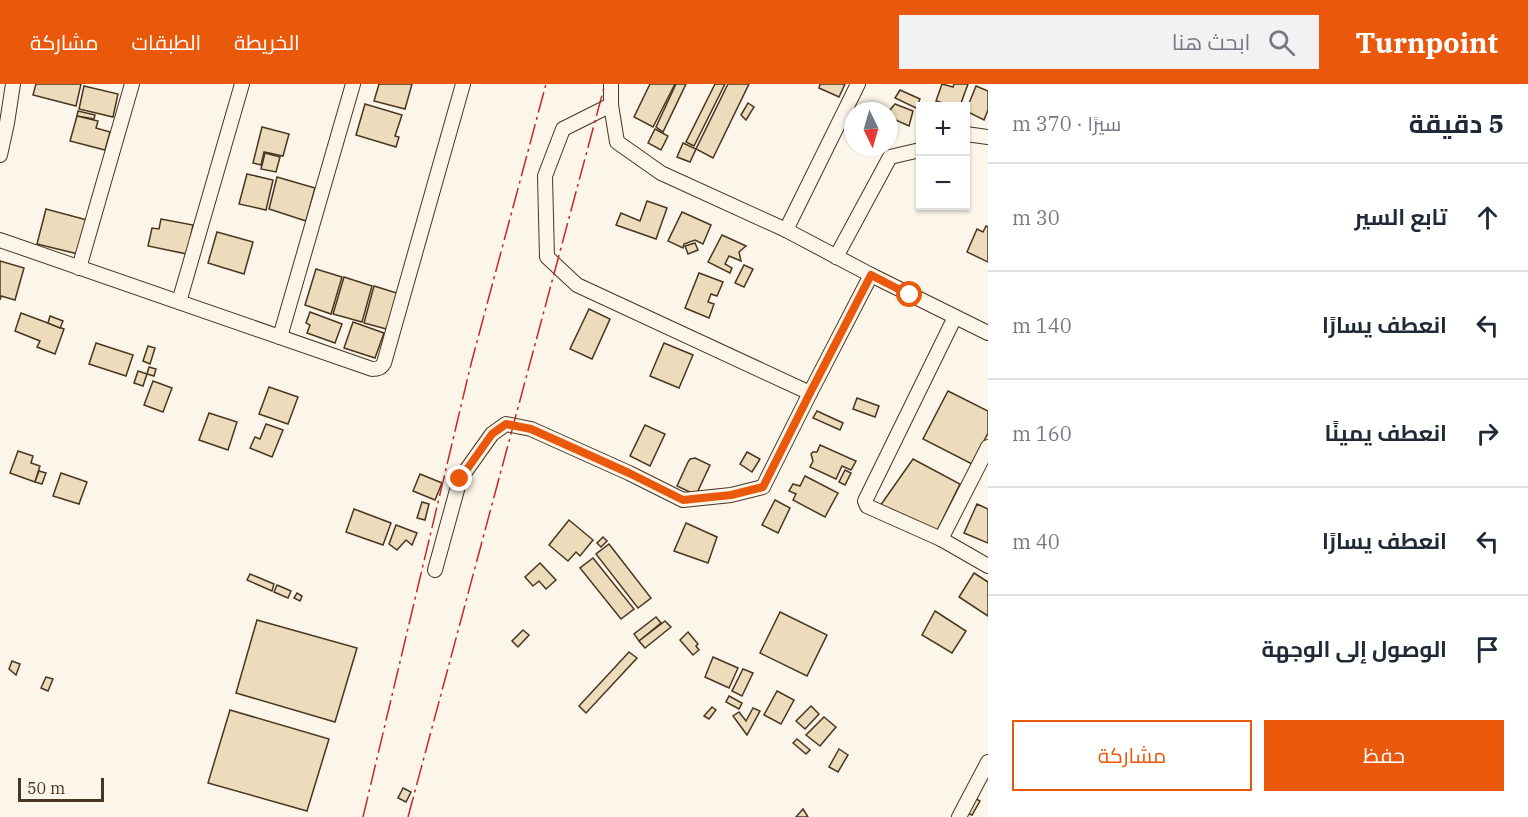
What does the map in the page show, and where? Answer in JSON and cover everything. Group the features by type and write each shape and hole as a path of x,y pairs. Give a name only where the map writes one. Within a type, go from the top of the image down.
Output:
{"street":[{"path":"0,155 13,84"},
{"path":"80,268 132,84"},
{"path":"179,302 242,84"},
{"path":"280,338 352,84"},
{"path":"0,240 280,338 376,369 384,363 463,84"},
{"path":"611,84 611,105 617,142 660,173 786,230 988,333"},
{"path":"786,230 858,84"},
{"path":"611,105 563,129 545,176 547,257 577,285 810,393"},
{"path":"970,135 988,137"},
{"path":"836,257 890,157 916,151"},
{"path":"435,570 460,479 492,434 506,424 531,429 683,500 731,495 763,487 871,275"},
{"path":"955,317 865,501 867,506 941,539 988,566"},
{"path":"941,539 988,447"},
{"path":"959,817 988,762"}],"building":[{"path":"36,84 81,84 76,106 33,95"},
{"path":"379,84 412,84 405,109 374,101"},
{"path":"650,84 675,84 653,127 634,117"},
{"path":"676,84 686,84 663,132 656,127"},
{"path":"715,84 725,84 694,146 686,142"},
{"path":"728,84 749,84 713,158 696,149"},
{"path":"820,84 845,84 839,97 819,88"},
{"path":"942,84 953,87 954,84 968,84 961,102 936,101"},
{"path":"84,86 118,94 113,117 79,109"},
{"path":"976,86 988,91 988,110 984,120 970,113 970,102"},
{"path":"900,90 920,99 916,102 916,108 895,98"},
{"path":"748,103 754,107 746,120 741,115"},
{"path":"365,104 402,115 395,136 399,137 396,147 356,135"},
{"path":"898,105 913,111 909,126 898,121"},
{"path":"78,111 95,115 94,119 77,116"},
{"path":"77,116 98,121 96,128 110,132 105,150 70,141"},
{"path":"262,127 289,134 283,156 264,152 261,165 253,163"},
{"path":"655,129 668,136 661,150 648,143"},
{"path":"683,143 696,149 690,162 677,157"},
{"path":"265,153 280,157 276,172 261,169"},
{"path":"247,174 273,180 266,210 239,204"},
{"path":"277,177 315,188 306,221 269,209"},
{"path":"647,201 667,208 656,239 616,225 621,213 640,221"},
{"path":"46,209 87,220 78,254 37,244"},
{"path":"682,212 711,225 703,244 695,240 684,244 683,248 668,241"},
{"path":"161,219 193,225 187,254 148,246 152,228 159,229"},
{"path":"986,226 988,227 988,262 967,252 977,229 983,232"},
{"path":"217,232 253,242 244,274 208,263"},
{"path":"722,235 746,246 739,252 741,261 729,256 725,264 732,268 730,273 708,262"},
{"path":"695,243 698,250 688,254 685,246"},
{"path":"0,261 24,268 15,300 1,296 0,300"},
{"path":"744,265 753,269 744,287 735,283"},
{"path":"316,269 342,277 331,314 305,305"},
{"path":"699,273 723,282 717,296 711,294 708,302 714,304 709,318 685,308"},
{"path":"344,277 372,286 362,322 333,314"},
{"path":"374,286 400,294 390,330 364,323"},
{"path":"589,309 610,319 592,359 570,349"},
{"path":"310,312 342,324 335,343 307,333 310,325 306,323"},
{"path":"21,313 64,329 55,354 37,347 40,341 15,331"},
{"path":"50,316 63,321 60,328 48,323"},
{"path":"353,322 384,333 375,358 344,348"},
{"path":"96,343 133,355 126,376 89,364"},
{"path":"664,343 693,355 679,388 650,376"},
{"path":"148,346 155,348 150,364 143,361"},
{"path":"149,367 156,369 154,376 147,374"},
{"path":"138,371 147,374 143,386 134,383"},
{"path":"153,381 172,388 163,412 144,405"},
{"path":"269,387 298,397 288,424 259,414"},
{"path":"948,391 988,411 988,433 972,464 923,439"},
{"path":"857,398 879,406 875,417 853,409"},
{"path":"817,411 843,423 840,430 813,418"},
{"path":"209,413 237,422 228,450 199,440"},
{"path":"266,424 283,430 272,457 250,448 255,437 260,439"},
{"path":"645,425 665,434 650,466 630,456"},
{"path":"820,445 856,461 851,470 842,466 836,479 810,467 813,461 811,454 817,452"},
{"path":"18,451 33,456 31,463 40,466 35,482 10,473"},
{"path":"747,452 760,459 752,472 740,464"},
{"path":"695,458 710,465 696,495 677,486 688,462"},
{"path":"913,459 960,484 936,533 880,506"},
{"path":"845,470 851,473 845,485 839,482"},
{"path":"39,471 46,473 42,484 35,482"},
{"path":"61,473 87,482 79,504 53,496"},
{"path":"420,474 442,483 435,500 413,491"},
{"path":"805,476 838,493 825,517 793,500 796,494 789,491 793,484 800,486"},
{"path":"775,500 790,508 778,533 762,525"},
{"path":"422,502 429,504 425,520 417,518"},
{"path":"977,504 988,509 988,543 964,533"},
{"path":"354,509 391,523 383,545 346,532"},
{"path":"569,520 593,540 580,556 576,552 568,561 549,545"},
{"path":"686,523 717,537 708,563 674,551"},
{"path":"396,525 417,533 412,545 406,540 397,550 389,544"},
{"path":"603,537 607,541 601,547 597,543"},
{"path":"609,544 651,598 638,608 596,554"},
{"path":"593,558 634,609 621,619 580,568"},
{"path":"540,563 556,580 546,589 539,581 533,586 525,577"},
{"path":"974,573 988,582 988,616 959,597"},
{"path":"250,574 274,584 272,591 247,580"},
{"path":"277,585 291,591 288,598 274,592"},
{"path":"297,593 302,596 300,601 294,598"},
{"path":"935,611 966,631 952,653 922,635"},
{"path":"780,612 827,635 807,676 760,653"},
{"path":"656,617 661,623 639,641 634,634"},
{"path":"257,620 357,648 335,722 236,693"},
{"path":"665,621 671,627 645,648 639,641"},
{"path":"523,630 529,635 518,647 512,641"},
{"path":"688,632 698,644 696,646 699,650 693,655 680,640"},
{"path":"629,652 637,658 586,713 579,706"},
{"path":"713,657 738,668 729,688 705,677"},
{"path":"12,661 20,664 16,675 9,669"},
{"path":"743,669 753,673 742,696 732,691"},
{"path":"46,677 53,679 48,691 41,688"},
{"path":"777,691 794,700 781,724 764,715"},
{"path":"729,696 742,703 739,709 726,702"},
{"path":"811,706 819,714 805,729 796,721"},
{"path":"712,707 716,710 709,719 704,716"},
{"path":"753,708 760,711 747,735 733,716 739,712 746,721"},
{"path":"230,710 329,739 307,811 208,783"},
{"path":"824,717 836,727 820,746 806,735"},
{"path":"797,739 810,750 806,754 793,743"},
{"path":"839,749 848,755 838,772 829,767"},
{"path":"403,788 411,792 406,802 398,798"},
{"path":"975,798 980,801 972,815 967,813"},
{"path":"803,809 808,817 796,817"}],"power":[{"path":"363,817 471,364 546,84"},
{"path":"408,817 605,84"}],"route":[{"path":"460,479 492,434 506,424 531,429 683,500 731,495 763,487 871,275 910,295"}]}
